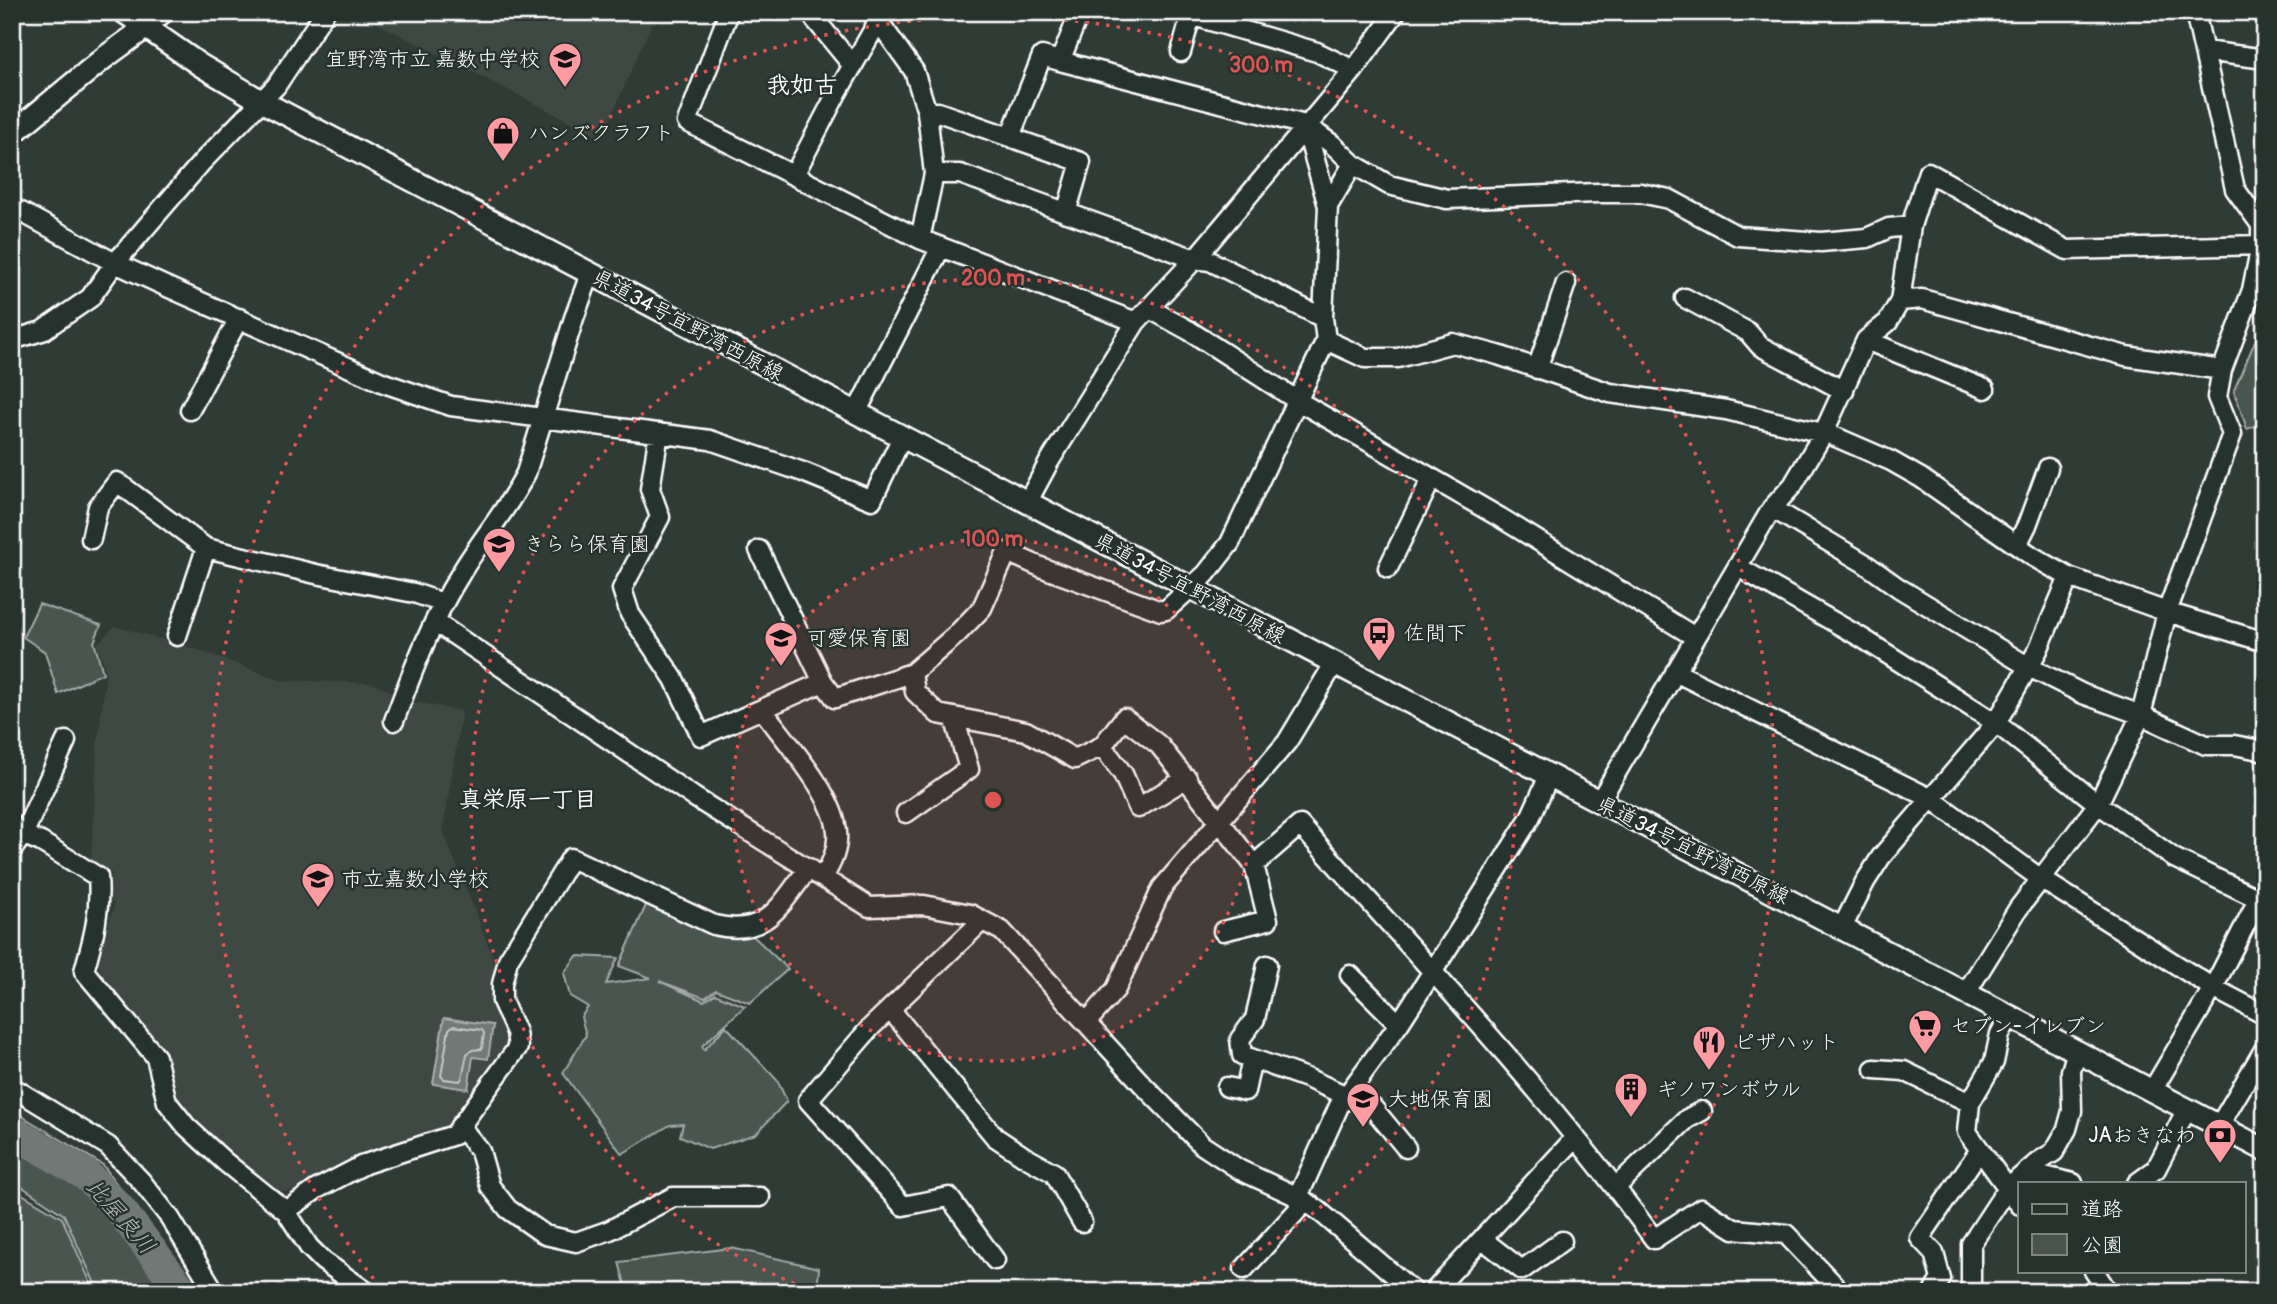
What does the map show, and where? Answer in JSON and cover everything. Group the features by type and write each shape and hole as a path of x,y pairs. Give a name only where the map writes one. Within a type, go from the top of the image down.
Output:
{"main road":[{"name":"県道34号宜野湾西原線","path":"124,12 200,65 261,101 2265,1150"},
{"path":"14,129 145,27"}],"street":[{"path":"145,27 165,12"},
{"path":"12,340 42,331 90,298 115,263 202,162 276,86 325,12"},
{"path":"729,12 687,122 919,239 1136,323"},
{"path":"809,12 852,66"},
{"path":"1060,61 1080,12"},
{"path":"1027,503 1049,462 1136,323 1195,259 1354,70 1396,12"},
{"path":"1966,993 2018,909 2098,804 2141,715 2167,612 2232,434 2217,397 2222,370 2252,290 2263,225 2235,189 2195,12"},
{"path":"1181,52 1187,13 1317,52 1354,70"},
{"path":"794,175 852,66 875,16 914,71 927,112 934,174 919,239"},
{"path":"2204,51 2265,59"},
{"path":"1010,137 1042,56 1306,125 1353,164 1389,184 1447,199 1597,193 1640,194 1669,199 1738,236 1821,242 1867,238 1889,228 1911,226"},
{"path":"927,112 938,112 1081,162 1066,213"},
{"path":"759,550 822,682 835,698 912,673 982,608 1007,552 1161,611 1176,603 1206,574 1230,542 1326,340 1323,318 1328,206 1306,125"},
{"path":"1328,206 1353,164"},
{"path":"1599,802 1772,508 1793,485 1823,433 1866,340 1888,323 1900,301 1911,226 1928,172 2067,250 2261,245"},
{"path":"934,174 960,174 1195,259 1210,261 1323,318"},
{"path":"12,207 115,263 384,383 451,406 710,440 803,472 872,500 902,437"},
{"path":"856,413 941,247"},
{"path":"394,721 443,603 516,493 526,473 590,274"},
{"path":"1537,369 1566,283"},
{"path":"1685,298 1748,332 1760,346 1844,391"},
{"path":"1900,301 1922,299 2126,356 2222,370"},
{"path":"1150,309 1190,331 1298,401 1432,478 1695,637"},
{"path":"190,410 239,318"},
{"path":"1326,340 1365,358 1398,358 1452,343 1498,355 1610,393 1726,410 1823,433 1891,461 1921,478 2032,556 2069,577 2167,612 2265,642"},
{"path":"1866,340 1985,389"},
{"path":"659,433 650,489 660,517 622,589 630,614 674,679 701,736 822,682"},
{"path":"2017,545 2028,525 2048,468"},
{"path":"1388,568 1432,478"},
{"path":"91,538 98,507 117,482 206,548 316,574 414,593 443,603"},
{"path":"1772,508 2029,667 2083,694 2141,715 2206,745 2234,745 2265,751"},
{"path":"177,636 206,548"},
{"path":"1738,567 1862,638 1996,723 2098,804 2174,858 2262,896 2213,988 2152,1091"},
{"path":"1842,928 1881,857 1996,723 2029,667 2069,577"},
{"path":"435,621 694,797 869,907 924,905 970,914 1002,931 1143,1086 1202,1145 1240,1170 1302,1199 1414,1292"},
{"path":"1086,1023 1116,989 1162,888 1287,742 1334,664"},
{"path":"1675,672 1930,798 2041,880 2213,988 2265,1015"},
{"path":"912,673 915,692 938,714 1026,730 1075,760 1101,746 1125,718 1159,745 1254,865 1268,920 1223,931"},
{"path":"286,1211 317,1189 365,1164 454,1135 519,1047 516,1032 502,1001 502,984 508,960 571,858 714,925 732,929 769,919 816,872 834,861 837,826 822,792 762,709"},
{"path":"906,813 969,769 954,717"},
{"path":"12,850 18,832 66,741"},
{"path":"1101,746 1123,774 1138,808 1186,778"},
{"path":"1244,1269 1302,1199 1345,1097 1399,1024 1530,818 1549,776"},
{"path":"1254,865 1300,825 1432,971 1575,1138 1616,1187 1654,1239 1701,1208 1734,1229 1786,1234 1841,1292"},
{"path":"18,832 41,842 98,877 100,901 96,930 84,971 156,1057 167,1102 186,1126 225,1162 286,1211 309,1247 367,1292"},
{"path":"982,920 871,1027 808,1100 903,1206 949,1197 995,1260"},
{"path":"1267,965 1255,1019 1240,1039 1242,1055 1309,1079 1373,1108 1406,1147"},
{"path":"1350,975 1399,1024"},
{"path":"890,1009 995,1137 1054,1173 1083,1222"},
{"path":"2010,1016 2000,1034 1994,1062 1970,1103 1967,1132 1979,1151 2011,1185 2018,1201"},
{"path":"2219,1126 2265,1048"},
{"path":"1971,1292 1971,1244 2011,1185 2038,1162 2054,1153 2067,1129 2071,1111 2071,1072 2077,1051"},
{"path":"1227,1087 1245,1091 1252,1059"},
{"path":"1874,1069 1904,1071 1970,1103"},
{"path":"12,1087 107,1146 116,1155 142,1182 170,1218 215,1292"},
{"path":"2138,1182 2155,1169 2187,1109"},
{"path":"1616,1187 1687,1119 1702,1111"},
{"path":"460,1126 480,1151 490,1186 508,1209 545,1235 576,1242 610,1230 673,1197 760,1197"},
{"path":"1433,1292 1575,1138"},
{"path":"1933,1292 1941,1279 1934,1252 1920,1238 1979,1151"},
{"path":"2011,1185 2028,1176 2044,1176 2069,1182"},
{"path":"1482,1239 1522,1270 1562,1241"},
{"path":"2096,1272 2108,1292"}],"shaded area":[{"name":"宜野湾市立 嘉数中学校","path":"355,12 657,12 602,138"},
{"path":"115,626 193,648 280,680 372,683 415,702 462,711 443,831 492,954 510,1050 450,1129 347,1162 296,1192 282,1191 237,1159 176,1099 167,1060 104,979 97,962 114,906 109,897 112,874 91,862 97,747 106,672 97,644"}],"green space":[{"path":"2265,318 2265,423 2247,429 2234,390"},
{"path":"39,604 101,625 94,642 103,673 58,694 45,652 23,637"},
{"path":"647,903 731,938 752,935 788,969 750,1003 716,990 705,998 659,981 704,1001 715,994 745,1006 702,1046 704,1050 726,1026 777,1080 787,1101 756,1134 710,1149 680,1136 683,1124 670,1125 622,1154 563,1073 586,1035 581,1017 588,1007 570,996 564,973 577,956 618,958 606,984 651,978 619,966"},
{"path":"12,1110 103,1165 194,1292 94,1292 97,1288 64,1215 12,1180"},
{"path":"12,1188 62,1218 93,1288 90,1292 12,1292"},
{"path":"731,1248 819,1268 817,1292 772,1292 770,1288 626,1288 619,1262"}],"water":[{"path":"444,1018 493,1025 488,1059 473,1057 468,1089 433,1084"}],"waterway":[{"name":"比屋良川","path":"12,1131 86,1175 118,1207 183,1292"}],"place":[{"name":"宜野湾市立 嘉数中学校","path":"565,89"},
{"name":"ハンズクラフト","path":"503,163"},
{"name":"きらら保育園","path":"499,574"},
{"name":"佐間下","path":"1379,663"},
{"name":"可愛保育園","path":"781,668"},
{"name":"市立嘉数小学校","path":"318,909"},
{"name":"セブン-イレブン","path":"1925,1056"},
{"name":"ピザハット","path":"1709,1072"},
{"name":"ギノワンボウル","path":"1631,1119"},
{"name":"大地保育園","path":"1363,1129"},
{"name":"JAおきなわ","path":"2220,1165"}],"district":[{"name":"我如古","path":"802,85"},
{"name":"真栄原一丁目","path":"528,799"}]}
